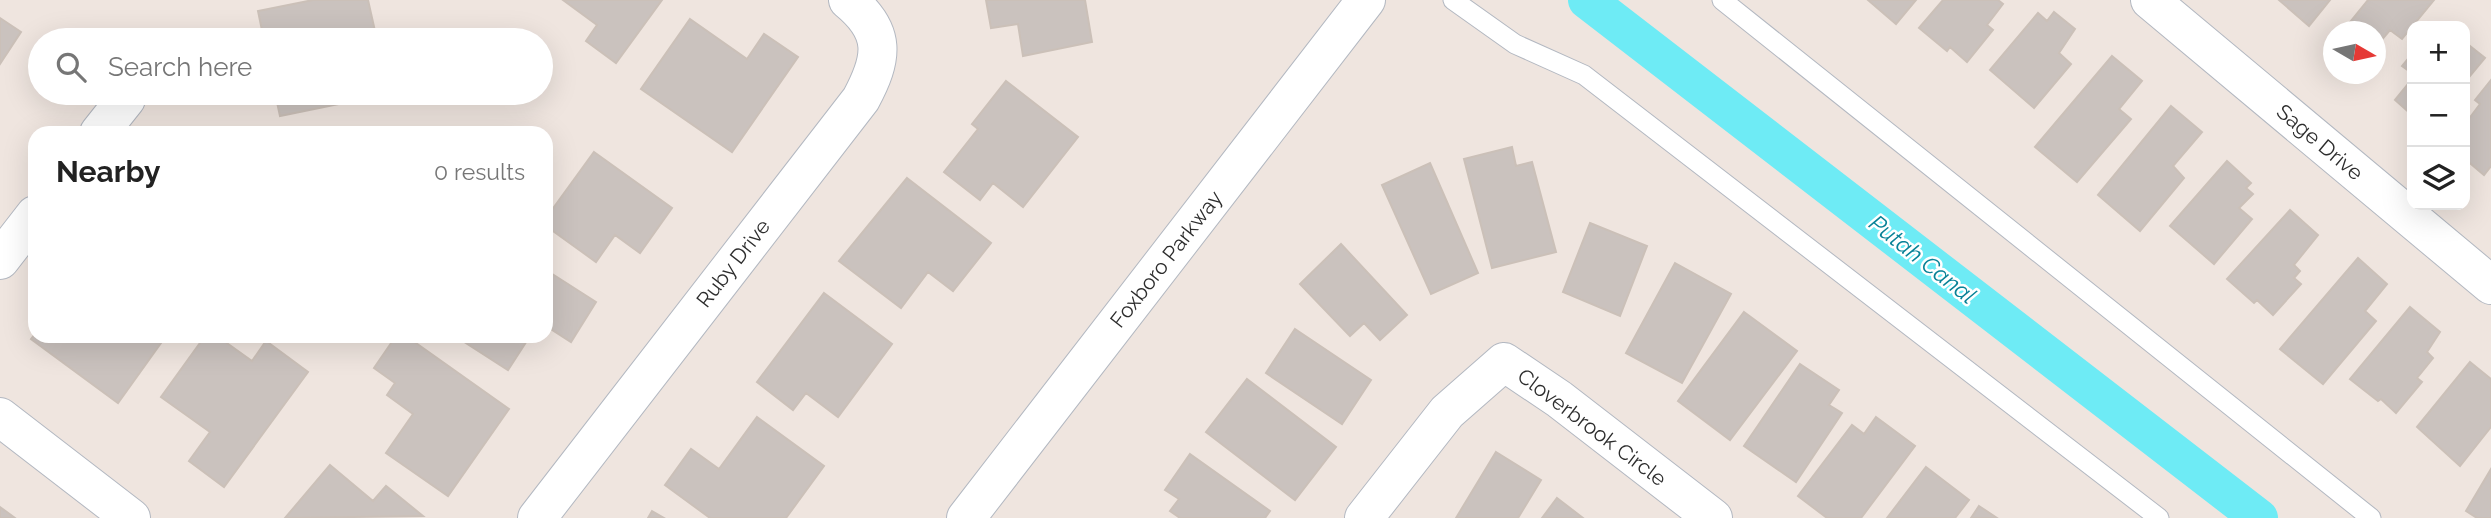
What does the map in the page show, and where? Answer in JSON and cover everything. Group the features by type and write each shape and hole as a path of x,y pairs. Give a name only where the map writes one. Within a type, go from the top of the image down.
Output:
{"street":[{"name":"Ruby Drive","path":"537,518 861,99 877,64 877,44 873,28 863,13 848,0"},
{"name":"Foxboro Parkway","path":"966,518 1366,0"},
{"name":"Sage Drive","path":"2150,0 2491,285"},
{"path":"105,126 121,105"},
{"path":"0,260 28,224"},
{"name":"Cloverbrook Circle","path":"1364,518 1447,412 1504,362 1559,400 1713,518"},
{"path":"0,417 131,518"}],"lane":[{"path":"1453,0 1514,44 1584,75 2159,518"},
{"path":"1722,0 2371,518"}],"building":[{"path":"313,0 368,0 374,28 262,28 258,11"},
{"path":"563,0 662,0 616,63 586,41 597,25"},
{"path":"986,0 1085,0 1092,42 1023,56 1018,24 991,28"},
{"path":"1868,0 1916,0 1896,24"},
{"path":"1943,0 1998,0 2003,4 1987,25 1993,30 1967,62 1950,47 1947,51 1919,28"},
{"path":"2279,0 2330,0 2309,26"},
{"path":"2368,0 2434,0 2417,21 2407,21 2407,33 2402,39 2390,30 2386,35 2386,21 2351,21"},
{"path":"2054,12 2075,29 2059,53 2071,64 2034,108 1990,70 2038,13 2047,21"},
{"path":"0,18 21,32 0,64"},
{"path":"690,19 747,59 764,34 798,57 732,152 641,89"},
{"path":"2470,46 2485,58 2470,76"},
{"path":"2112,56 2142,81 2119,109 2131,119 2077,182 2035,147"},
{"path":"2491,80 2491,166 2484,175 2470,163 2470,117 2480,104 2475,100"},
{"path":"1006,81 1078,137 1023,207 993,183 980,200 944,172 978,129 972,124"},
{"path":"2407,85 2407,111 2395,100"},
{"path":"278,105 334,105 280,116"},
{"path":"2171,106 2202,132 2173,166 2184,178 2140,231 2098,195"},
{"path":"1512,147 1516,166 1532,162 1556,252 1492,268 1464,159"},
{"path":"594,152 672,208 640,253 615,235 596,262 553,231 553,208"},
{"path":"2227,161 2251,183 2246,188 2253,194 2239,208 2252,219 2214,264 2170,226"},
{"path":"1430,163 1478,273 1431,294 1382,185"},
{"path":"907,178 991,243 953,291 928,272 901,308 839,261"},
{"path":"2290,210 2318,235 2294,265 2300,271 2294,278 2301,284 2273,315 2257,300 2254,303 2227,279"},
{"path":"1590,223 1647,246 1620,316 1563,292"},
{"path":"1341,244 1407,315 1380,340 1364,323 1350,336 1300,284"},
{"path":"2358,258 2387,284 2365,311 2376,321 2323,384 2280,349"},
{"path":"1675,263 1731,294 1682,383 1626,353"},
{"path":"553,274 596,302 571,342 553,330"},
{"path":"824,293 892,344 838,417 806,393 793,410 757,382"},
{"path":"2410,307 2440,332 2427,352 2433,358 2417,378 2422,382 2396,413 2381,399 2378,401 2350,379"},
{"path":"1744,312 1797,351 1730,440 1678,401"},
{"path":"1295,329 1371,380 1342,424 1266,373"},
{"path":"36,343 161,343 118,403"},
{"path":"200,343 227,343 252,361 265,343 269,343 308,372 224,487 189,461 210,432 161,397"},
{"path":"391,343 416,343 509,409 448,496 386,453 413,414 387,395 395,383 374,368"},
{"path":"466,343 525,343 508,370"},
{"path":"2470,362 2491,379 2491,427 2460,466 2417,427"},
{"path":"1800,364 1839,390 1829,405 1842,413 1796,482 1744,446"},
{"path":"1247,379 1336,447 1295,500 1206,432"},
{"path":"757,417 824,466 786,518 710,518 665,485 691,449 719,469"},
{"path":"1876,417 1915,446 1861,518 1827,518 1798,496 1852,425 1864,434"},
{"path":"1496,452 1541,480 1518,518 1456,518"},
{"path":"1190,454 1270,511 1265,518 1180,518 1170,511 1179,499 1165,490"},
{"path":"330,465 373,501 386,486 423,516 285,518"},
{"path":"1926,467 1969,500 1955,518 1887,518"},
{"path":"2491,469 2491,518 2477,518 2466,511"},
{"path":"1557,498 1583,518 1542,518"},
{"path":"1979,506 1997,518 1971,518"},
{"path":"0,507 15,518 0,518"},
{"path":"652,511 664,518 648,518"}],"waterway":[{"name":"Putah Canal","path":"1587,0 2259,518"}]}
